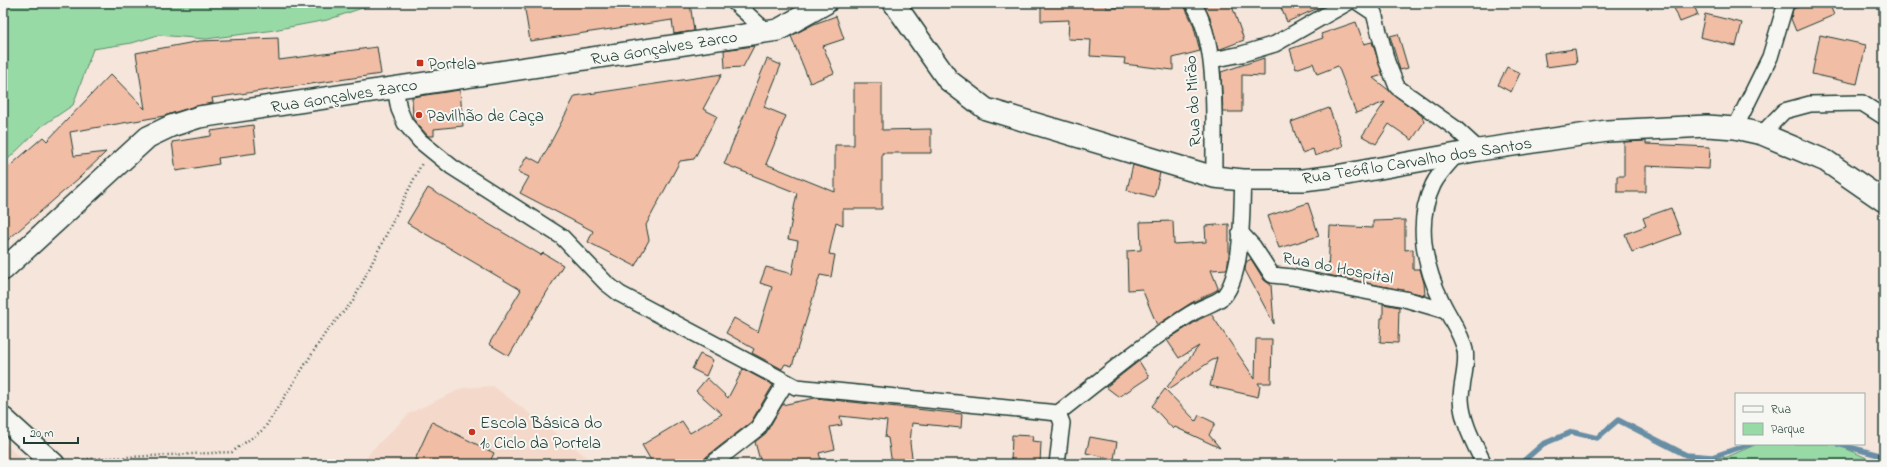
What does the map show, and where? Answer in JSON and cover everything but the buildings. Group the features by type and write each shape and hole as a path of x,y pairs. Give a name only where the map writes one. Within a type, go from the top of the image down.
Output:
{"main road":[{"name":"Rua Gonçalves Zarco","path":"3,270 148,137 171,126 199,117 778,30 826,3"},
{"name":"Rua Teófilo Carvalho dos Santos","path":"894,3 948,80 986,108 1214,177 1243,180 1303,180 1336,176 1480,150 1607,131 1707,126 1735,128 1762,134 1826,161 1884,201"},
{"path":"3,418 59,463"}],"street":[{"path":"735,3 767,32"},
{"name":"Rua do Mirão","path":"1193,3 1199,13 1212,60 1214,177"},
{"path":"1212,60 1242,54 1275,44 1347,3"},
{"path":"1359,3 1374,13 1387,62 1397,87 1455,128 1480,150"},
{"path":"1735,128 1770,57 1786,3"},
{"path":"395,88 399,108 405,123 420,141 452,167 562,238 606,283 620,294 796,387 1058,413 1142,348 1192,312 1223,297 1236,270 1243,180"},
{"path":"1762,134 1784,111 1810,104 1862,103 1884,117"},
{"path":"1457,154 1433,184 1424,207 1422,230 1429,266 1439,296 1446,311 1459,331 1465,352 1461,399 1467,428 1484,464"},
{"name":"Rua do Hospital","path":"1240,232 1253,246 1272,275 1292,277 1405,299 1446,311"},
{"path":"712,464 758,428 786,382"},
{"path":"1057,464 1062,423 1058,413"}],"path":[{"path":"59,463 87,459 232,452 264,429 326,332 353,301 429,148"}],"shaded area":[{"name":"Escola Básica do 1º Ciclo da Portela","path":"493,386 588,458 584,464 363,464 371,451 410,413 463,388"},
{"path":"3,442 27,464 3,464"}],"green space":[{"path":"3,3 365,3 365,7 327,20 268,31 206,39 158,35 132,43 93,49 73,105 42,126 3,164"},
{"path":"1755,445 1838,445 1880,464 1686,464 1686,462 1727,457"}],"waterway":[{"path":"1520,464 1543,444 1572,432 1597,438 1618,420 1686,455 1712,457 1747,445"},
{"path":"1842,445 1879,455 1884,459"}],"place":[{"name":"Portela","path":"420,63"},
{"name":"Pavilhão de Caça","path":"419,115"},
{"name":"Escola Básica do 1º Ciclo da Portela","path":"472,432"}]}
